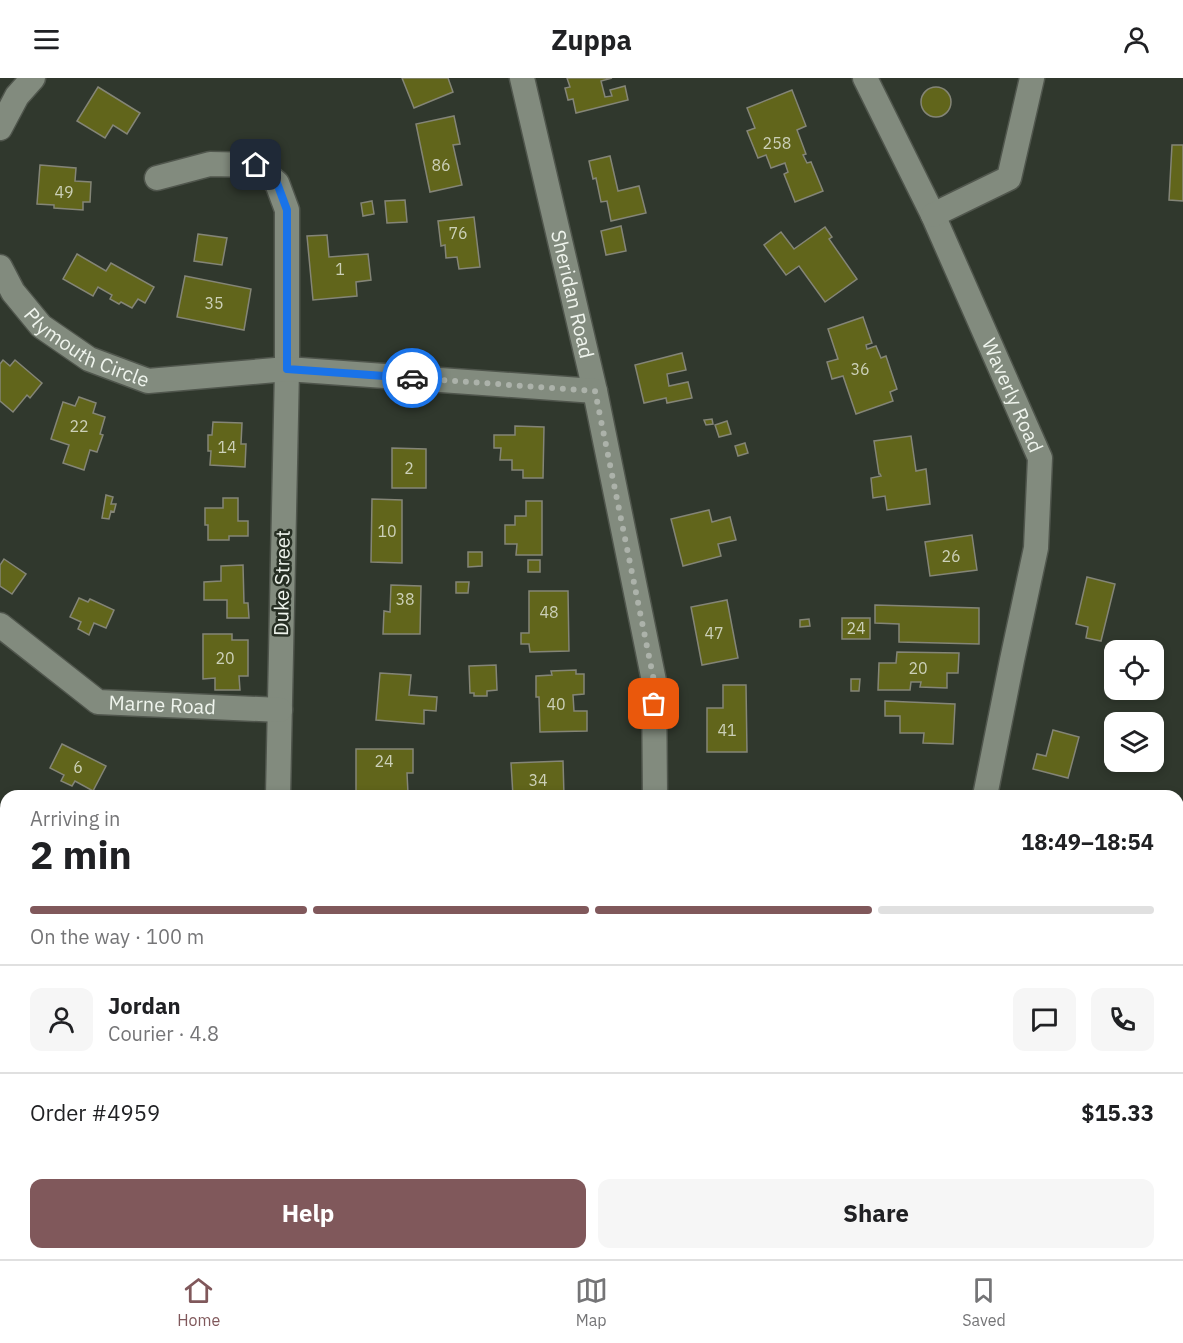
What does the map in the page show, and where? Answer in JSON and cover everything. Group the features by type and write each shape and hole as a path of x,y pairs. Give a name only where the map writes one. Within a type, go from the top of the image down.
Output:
{"street":[{"path":"0,128 17,96 33,78"},
{"name":"Sheridan Road","path":"522,78 595,391 654,681 655,790"},
{"name":"Waverly Road","path":"865,78 933,215 1040,458 1036,548 987,790"},
{"path":"933,215 1009,178 1032,78"},
{"name":"Duke Street","path":"157,178 210,164 256,165 277,183 287,210 287,369 278,790"},
{"name":"Plymouth Circle","path":"0,267 14,292 41,326 89,359 148,381 287,369 595,391"},
{"name":"Marne Road","path":"0,625 98,702 280,710"}],"building":[{"path":"402,78 448,78 453,92 414,108"},
{"path":"567,78 612,78 601,81 605,97 612,96 610,90 625,86 628,100 576,113 573,99 568,100 565,88 570,87"},
{"path":"98,87 140,113 127,134 113,125 105,138 77,121"},
{"path":"936,87 947,91 951,102 947,113 936,117 925,113 921,102 925,91"},
{"path":"792,90 806,126 797,130 806,154 803,155 807,163 811,162 823,191 795,202 784,174 788,172 785,163 771,168 766,155 758,158 747,131 755,128 747,108"},
{"path":"454,116 460,144 453,145 462,185 430,192 416,124"},
{"path":"1172,145 1183,145 1183,201 1169,200"},
{"path":"610,156 618,191 639,186 646,213 611,221 607,201 601,202 596,178 593,179 589,161"},
{"path":"40,165 76,168 75,181 91,182 90,202 83,202 83,210 37,204"},
{"path":"405,200 407,222 387,223 385,201"},
{"path":"372,201 374,214 363,216 361,203"},
{"path":"474,217 480,267 459,269 457,257 446,258 445,245 441,246 438,221"},
{"path":"621,226 626,251 606,255 601,231"},
{"path":"825,227 832,237 829,239 857,279 825,302 799,266 786,275 764,245 781,232 794,249"},
{"path":"198,234 227,238 222,265 194,261"},
{"path":"327,235 329,257 368,254 371,280 356,282 357,296 313,300 307,236"},
{"path":"77,254 106,271 111,263 154,287 145,303 138,299 132,308 110,299 112,295 98,287 93,296 63,279"},
{"path":"185,276 251,289 244,330 177,317"},
{"path":"863,317 872,343 866,345 867,349 876,346 881,358 886,356 897,389 890,392 893,401 856,414 843,376 832,379 827,362 838,359 828,329"},
{"path":"682,353 686,370 667,374 669,386 688,382 692,398 667,403 666,398 644,403 635,365"},
{"path":"3,360 10,366 15,360 42,383 30,398 27,395 13,412 0,401 0,364"},
{"path":"79,397 96,403 93,413 105,417 100,434 103,435 97,452 90,450 84,470 63,463 69,445 51,439 63,402 75,406"},
{"path":"712,419 713,424 706,425 704,420"},
{"path":"727,421 731,434 719,437 715,425"},
{"path":"213,422 242,423 241,444 246,444 245,467 210,465 211,451 208,451 208,435 212,435"},
{"path":"515,426 544,427 543,478 523,478 523,470 512,470 512,460 500,460 501,448 494,448 494,435 515,435"},
{"path":"911,436 916,471 926,469 930,504 887,510 885,496 873,498 871,478 881,476 874,441"},
{"path":"745,443 748,453 738,456 735,446"},
{"path":"392,448 426,449 426,488 392,488"},
{"path":"106,495 113,497 111,504 116,504 109,519 102,518"},
{"path":"223,498 238,498 238,521 248,521 248,536 229,536 229,540 208,540 205,508 223,508"},
{"path":"372,499 402,500 402,563 371,562"},
{"path":"526,501 542,501 542,555 516,555 517,544 505,544 505,525 515,525 515,516 526,516"},
{"path":"709,510 712,522 730,517 736,540 718,544 721,556 683,566 671,519"},
{"path":"972,535 977,570 930,576 925,542"},
{"path":"468,552 482,552 482,566 468,567"},
{"path":"4,559 26,574 12,594 0,586 0,565"},
{"path":"528,560 540,560 540,572 528,572"},
{"path":"243,565 244,603 248,603 249,618 227,618 227,600 204,600 204,582 221,581 221,566"},
{"path":"1087,577 1115,584 1101,641 1086,638 1088,627 1076,624"},
{"path":"456,582 469,582 468,593 456,593"},
{"path":"391,585 421,586 420,634 383,634 384,611 390,612"},
{"path":"529,591 568,591 569,651 530,652 529,644 521,644 521,633 529,633"},
{"path":"79,598 88,602 90,599 114,610 106,628 94,623 89,635 78,629 81,622 70,617"},
{"path":"727,600 738,658 702,665 691,607"},
{"path":"875,605 979,608 979,644 899,642 899,624 875,623"},
{"path":"842,618 870,618 870,639 842,639"},
{"path":"809,619 810,626 800,627 800,620"},
{"path":"203,634 232,634 232,640 248,640 248,676 239,676 240,690 215,690 215,678 203,679"},
{"path":"897,652 959,653 958,673 947,673 947,688 920,687 921,682 911,682 910,690 878,690 879,663 896,663"},
{"path":"496,665 497,690 487,691 487,696 474,696 474,693 470,693 469,666"},
{"path":"576,670 576,674 584,674 584,694 573,695 574,711 587,711 587,731 540,732 536,676 552,675 551,671"},
{"path":"380,673 411,675 409,695 437,697 436,711 424,710 424,724 376,720"},
{"path":"851,679 860,679 859,691 851,691"},
{"path":"723,685 746,685 747,752 707,752 707,708 723,708"},
{"path":"885,701 955,704 953,744 923,743 924,733 900,733 900,716 885,716"},
{"path":"1053,730 1079,737 1068,778 1033,769 1037,754 1046,756"},
{"path":"62,744 106,766 94,790 75,781 72,786 61,781 64,775 50,768"},
{"path":"356,749 413,749 413,773 407,773 408,790 356,790"},
{"path":"563,761 564,790 513,790 511,763"}],"way so far":[{"path":"412,378 595,391 654,681 654,704"}],"route":[{"path":"256,165 277,183 287,210 287,369 412,378"}]}
